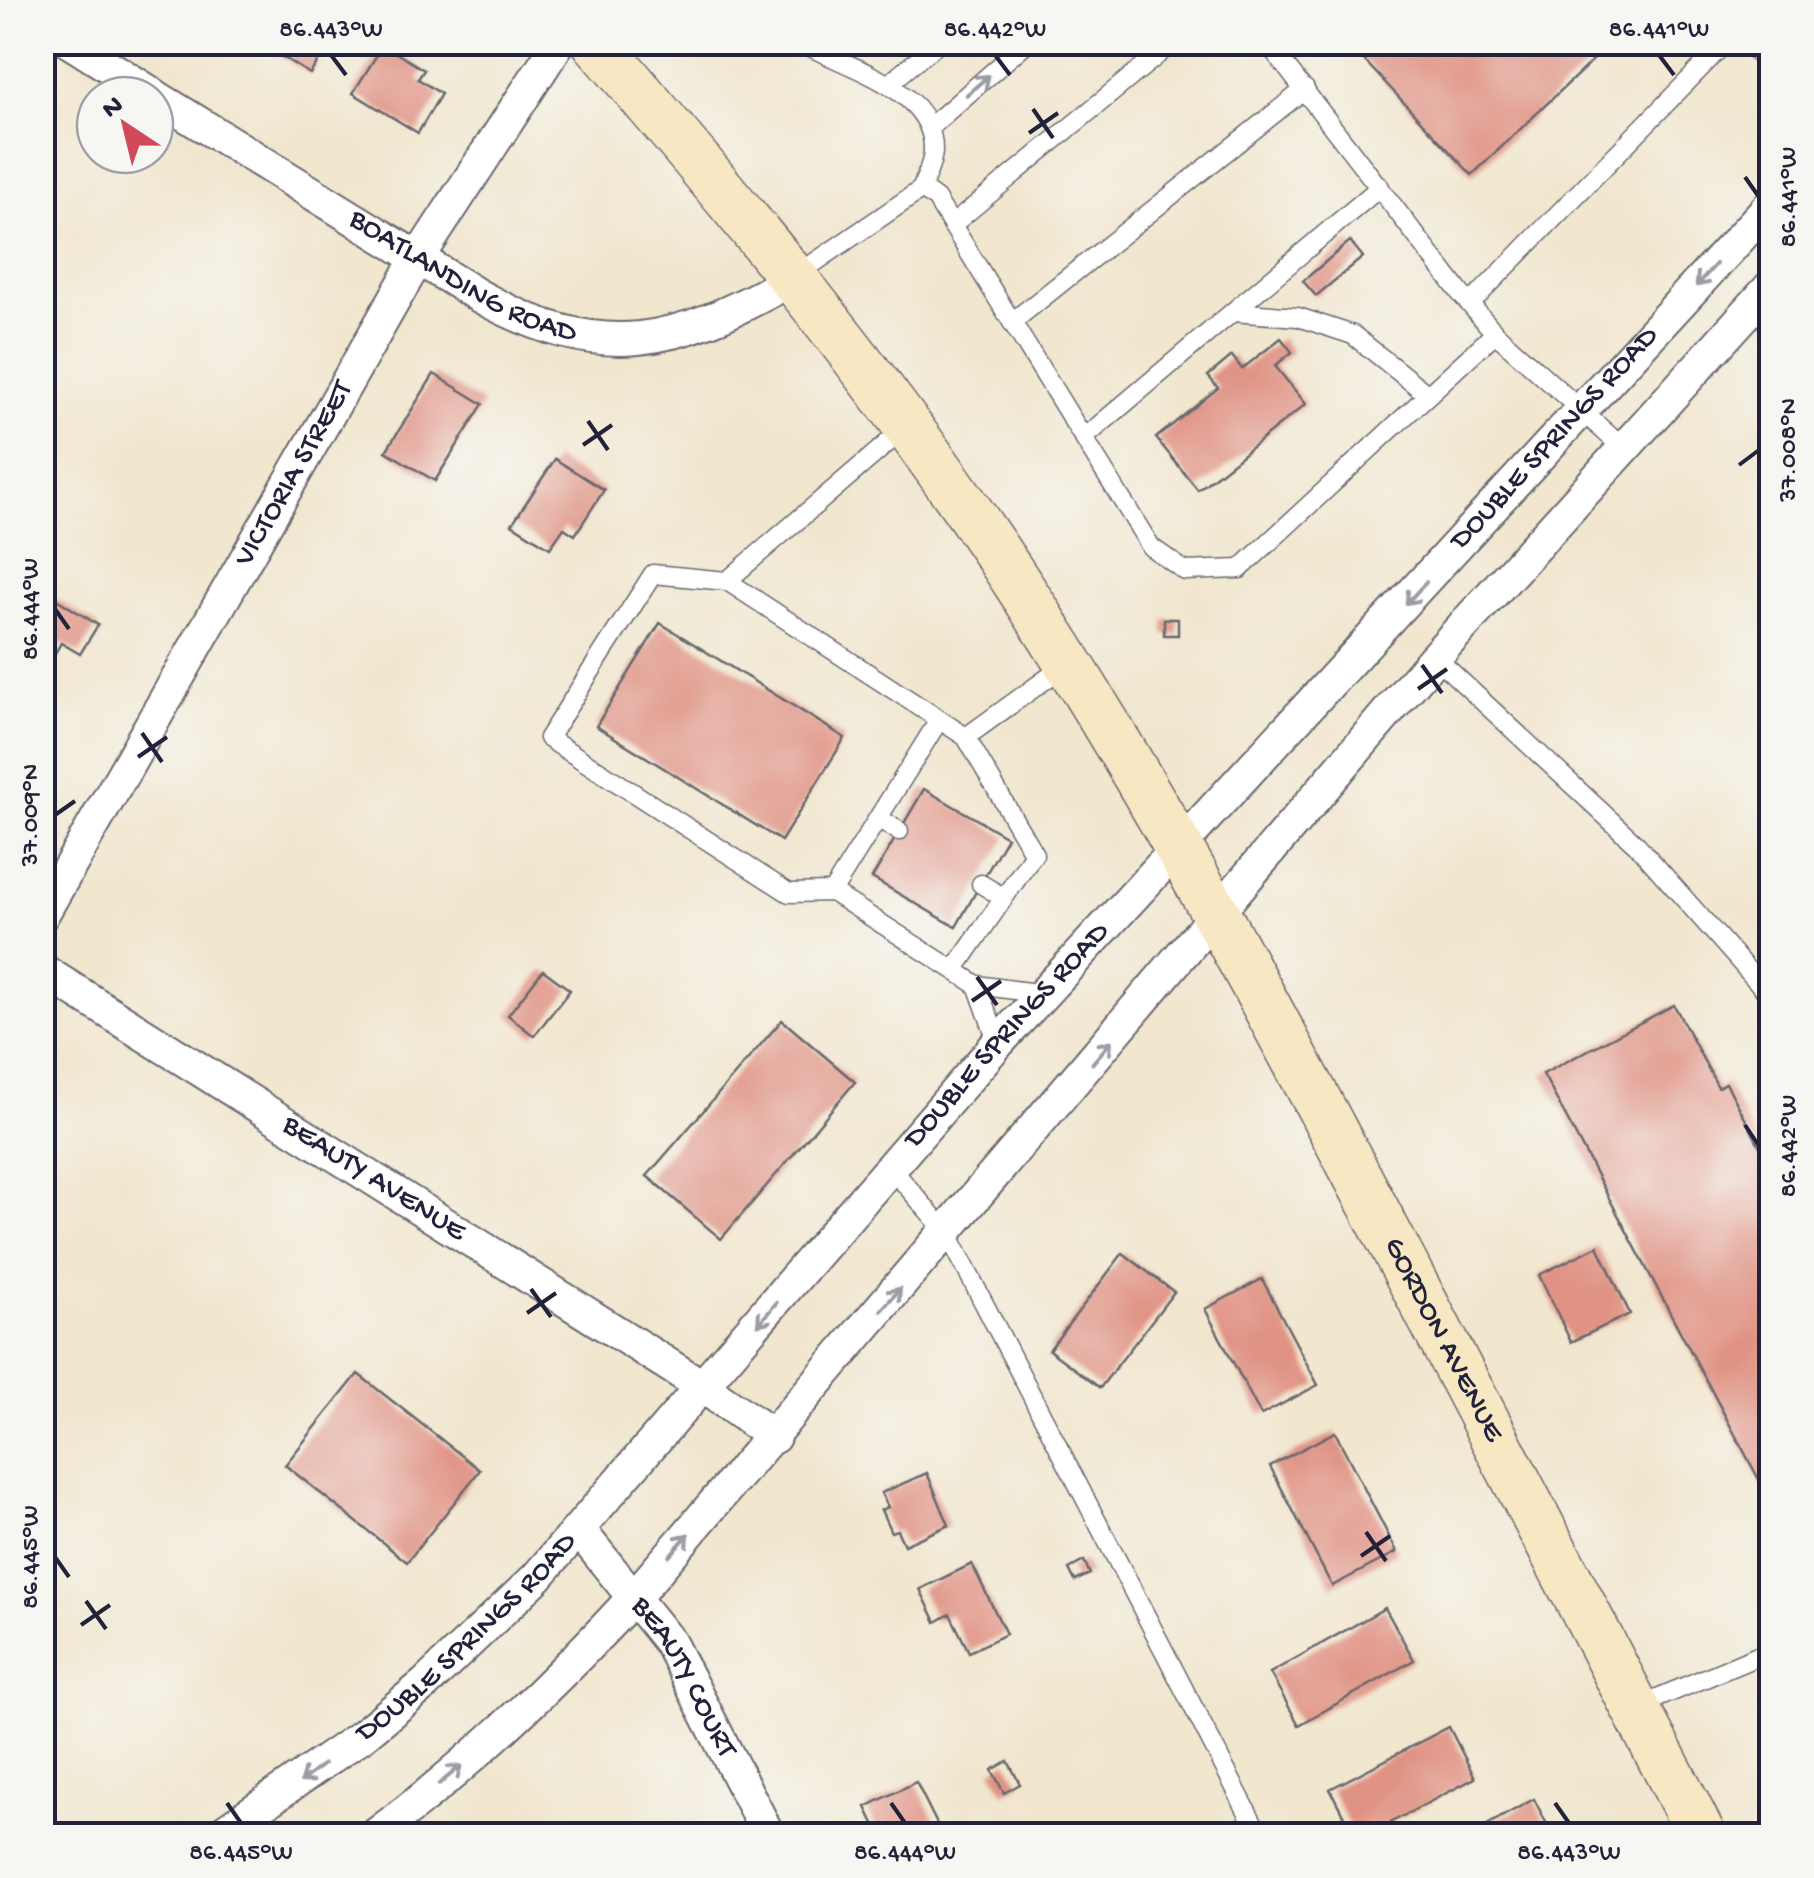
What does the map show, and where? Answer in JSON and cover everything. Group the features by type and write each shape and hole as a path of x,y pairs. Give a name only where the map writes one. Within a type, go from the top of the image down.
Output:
{"main road":[{"name":"GORDON AVENUE","path":"596,42 908,426 1068,663 1218,915 1702,1836"}],"street":[{"name":"BOATLANDING ROAD","path":"70,42 121,75"},
{"name":"VICTORIA STREET","path":"42,915 418,260 559,42"},
{"name":"BOATLANDING ROAD","path":"175,109 418,260 531,322 578,336 619,340 684,333 792,279"},
{"name":"DOUBLE SPRINGS ROAD","path":"217,1836 298,1784 425,1684 580,1531 998,1043 1772,203"},
{"name":"DOUBLE SPRINGS ROAD","path":"374,1836 488,1743 636,1595 948,1234 1435,657 1772,285"},
{"name":"BEAUTY AVENUE","path":"42,970 705,1388 774,1436"},
{"name":"BEAUTY COURT","path":"580,1531 636,1595 670,1643 769,1836"}],"lane":[{"path":"890,83 939,42"},
{"path":"930,127 1028,42"},
{"path":"952,225 1172,42"},
{"path":"1267,42 1495,333 1623,448"},
{"path":"1470,304 1726,42"},
{"path":"1746,42 1772,68"},
{"path":"792,279 922,189 933,153 930,127 890,83 804,43"},
{"path":"1012,322 1305,89"},
{"path":"1084,438 1380,187"},
{"path":"922,189 936,199 1151,547 1185,570 1240,568 1495,333"},
{"path":"1233,312 1298,317 1353,336 1428,395"},
{"path":"727,580 908,426"},
{"path":"954,969 1034,854 966,737 727,580 653,574 548,738 789,894 832,892 977,986 1044,994"},
{"path":"1435,657 1638,845 1772,998"},
{"path":"966,737 1068,663"},
{"path":"832,892 939,720"},
{"path":"878,818 899,831"},
{"path":"981,884 1004,897"},
{"path":"977,986 998,1043"},
{"path":"892,1169 948,1234 1260,1836"},
{"path":"1635,1708 1772,1650"}],"building":[{"path":"272,42 330,42 310,74 268,48"},
{"path":"1347,42 1612,42 1472,175"},
{"path":"383,45 424,70 418,79 441,94 418,133 353,93"},
{"path":"1350,241 1363,257 1316,296 1303,281"},
{"path":"1281,338 1292,352 1275,366 1306,404 1198,490 1156,438 1218,388 1208,376 1232,356 1242,369"},
{"path":"434,374 483,404 435,481 386,451"},
{"path":"555,459 604,490 575,535 564,528 550,548 512,524"},
{"path":"42,590 98,625 80,654 61,643 52,658 42,652"},
{"path":"1164,619 1178,619 1178,635 1164,635"},
{"path":"660,623 845,738 781,841 596,726"},
{"path":"924,789 1007,837 956,927 872,878"},
{"path":"543,970 570,990 534,1036 508,1015"},
{"path":"1674,1005 1718,1087 1726,1083 1772,1169 1772,1504 1543,1074"},
{"path":"782,1020 855,1082 721,1239 647,1176"},
{"path":"1598,1246 1630,1314 1571,1342 1539,1275"},
{"path":"1123,1253 1174,1292 1100,1388 1049,1350"},
{"path":"1262,1279 1318,1385 1261,1415 1205,1309"},
{"path":"358,1374 480,1470 407,1562 285,1465"},
{"path":"1335,1432 1397,1552 1332,1586 1270,1466"},
{"path":"927,1473 949,1525 904,1545 897,1530 891,1532 881,1510 888,1507 881,1493"},
{"path":"1084,1561 1090,1574 1075,1581 1069,1569"},
{"path":"972,1564 1006,1634 969,1652 950,1614 936,1622 920,1589"},
{"path":"1385,1608 1414,1660 1299,1725 1270,1673"},
{"path":"1449,1727 1475,1778 1365,1836 1354,1836 1330,1789"},
{"path":"1008,1761 1020,1784 1004,1793 992,1770"},
{"path":"916,1782 943,1836 880,1836 866,1807"},
{"path":"1534,1799 1553,1836 1467,1836"}]}
